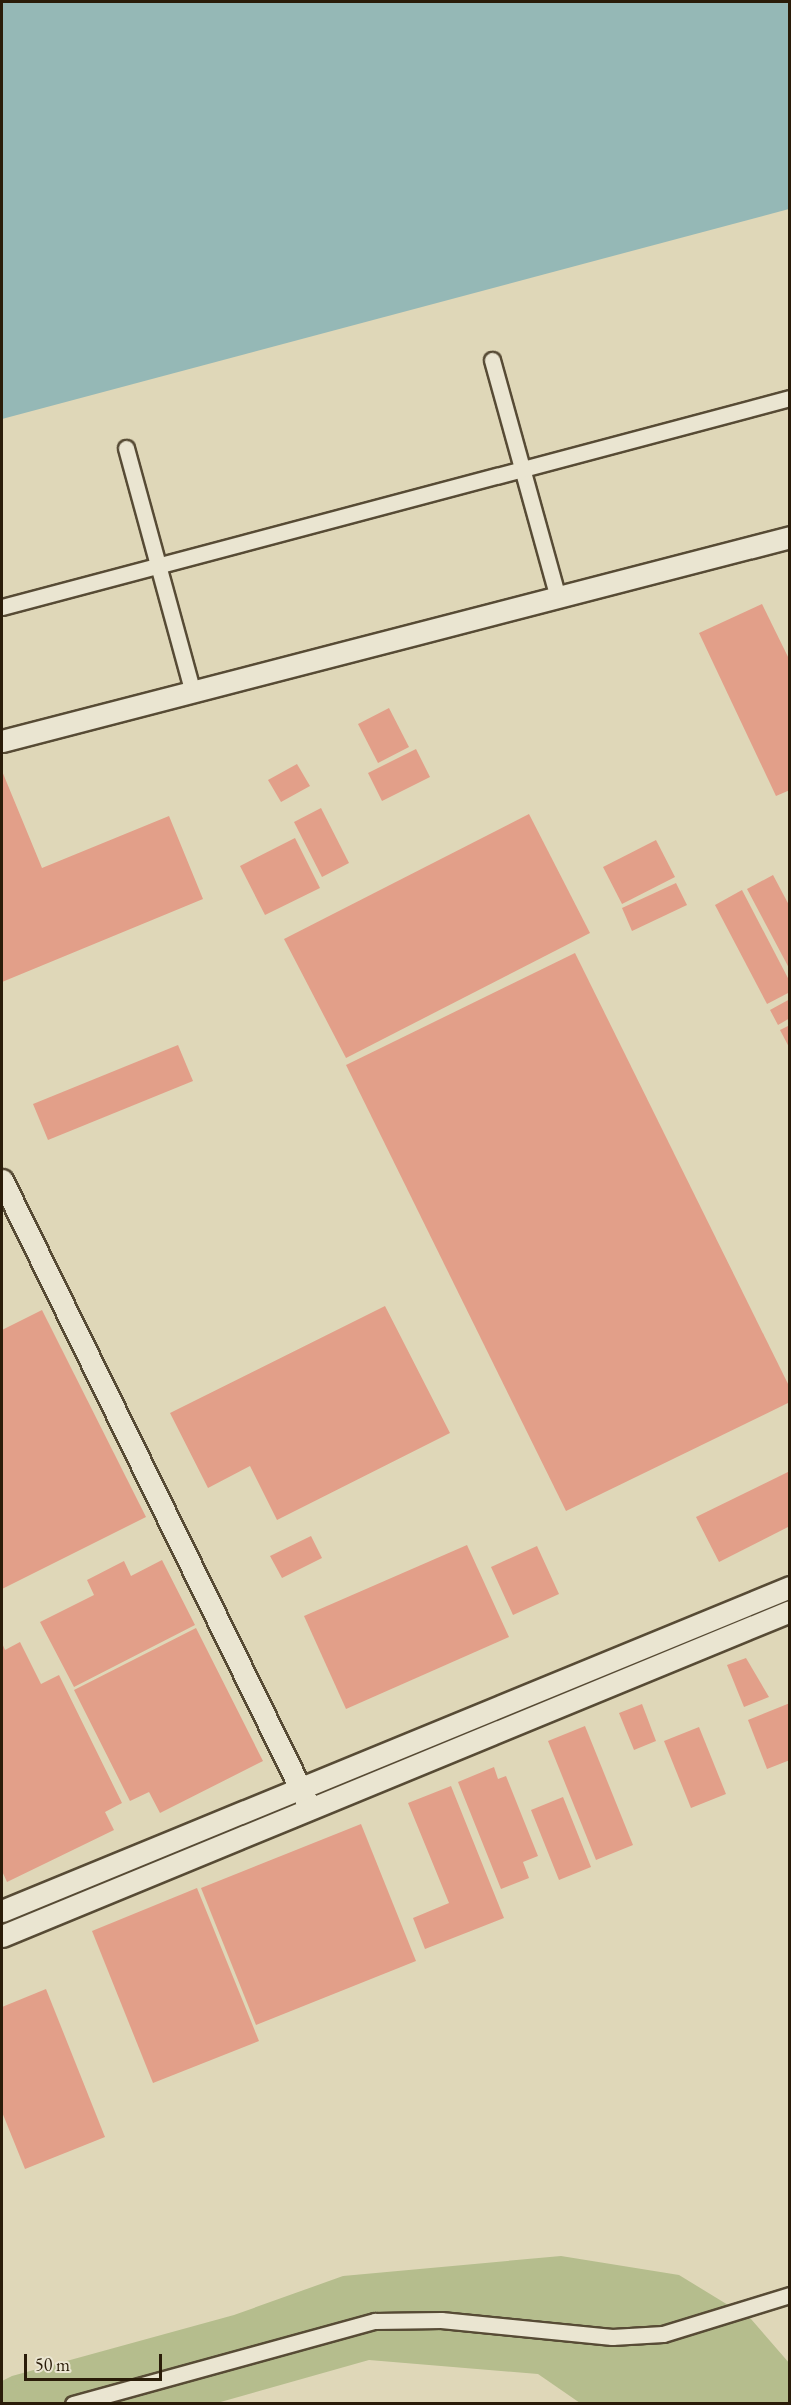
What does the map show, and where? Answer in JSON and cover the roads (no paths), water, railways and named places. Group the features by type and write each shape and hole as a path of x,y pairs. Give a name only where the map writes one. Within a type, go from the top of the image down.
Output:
{"street":[{"path":"492,360 557,595"},
{"path":"2,607 789,398"},
{"path":"126,448 193,693"},
{"path":"2,741 193,693 557,595 789,537"},
{"path":"2,1180 310,1809"},
{"path":"2,1911 789,1587"},
{"path":"2,1936 789,1611"},
{"path":"73,2403 375,2321 441,2320 612,2337 663,2334 789,2295"}],"water":[{"path":"2,2 789,2 789,209 2,419"}]}
